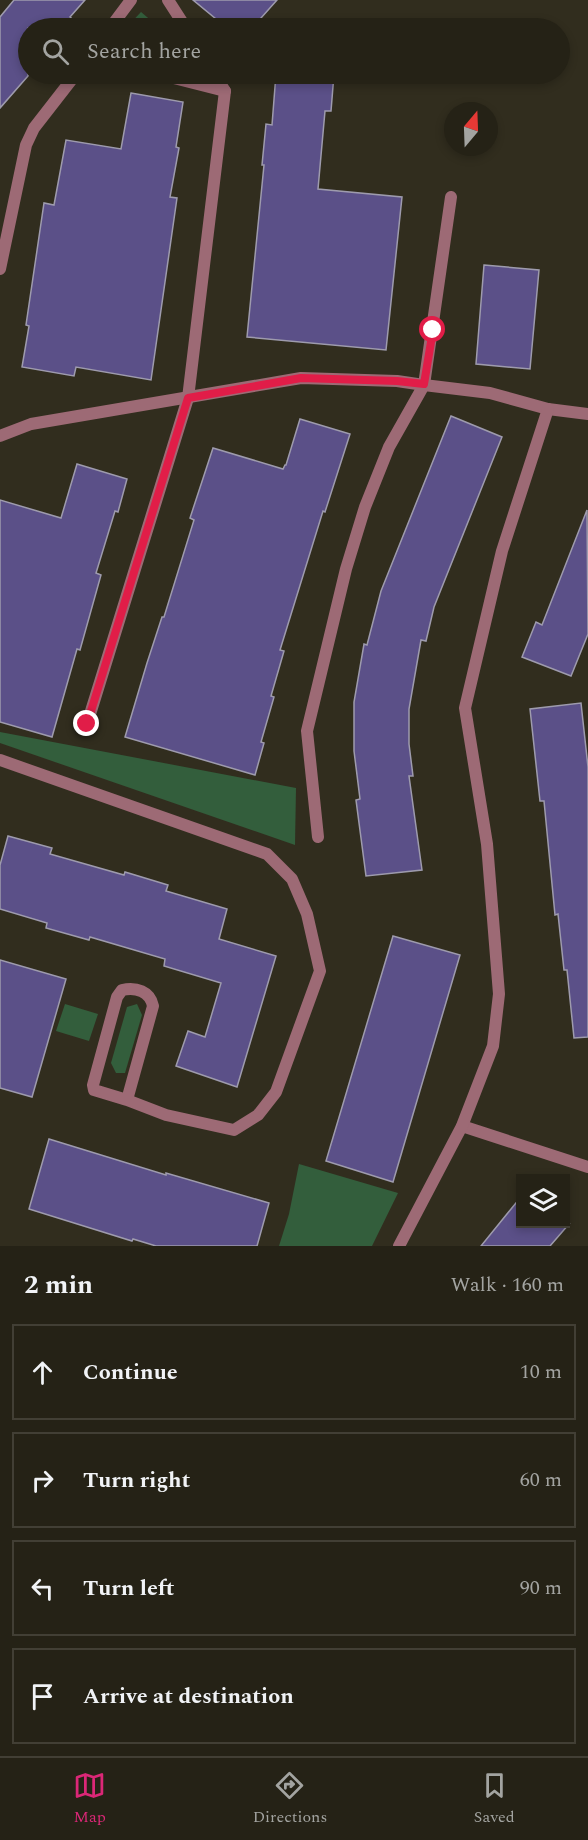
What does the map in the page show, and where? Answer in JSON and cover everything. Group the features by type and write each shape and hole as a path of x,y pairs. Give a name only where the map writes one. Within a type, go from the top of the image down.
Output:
{"street":[{"path":"118,18 131,0"},
{"path":"168,0 180,18"},
{"path":"0,269 26,145 34,128 68,84"},
{"path":"197,84 225,91"},
{"path":"87,724 188,398 225,91 220,84"},
{"path":"318,837 307,731 346,569 365,507 388,447 424,384 451,197"},
{"path":"0,436 31,424 301,378 424,384 490,393 548,410 588,414"},
{"path":"399,1246 462,1126 494,1046 499,994 486,844 465,708 502,551 548,410"},
{"path":"0,760 267,854 292,879 306,914 320,971 276,1092 258,1115 234,1130 166,1115 94,1090 93,1085 117,997 122,990 130,989 146,993 151,998 153,1006 126,1100"},
{"path":"462,1126 588,1167"}],"green space":[{"path":"141,12 148,18 135,18"},
{"path":"0,732 296,788 295,845 0,743"},
{"path":"65,1004 98,1014 89,1041 56,1031"},
{"path":"137,1004 142,1015 125,1073 116,1073 111,1063 127,1007"},
{"path":"299,1164 398,1193 372,1246 279,1246 289,1214"}],"building":[{"path":"14,0 85,0 71,18 18,18 18,84 21,84 0,108 0,17"},
{"path":"193,0 277,0 261,18 215,18"},
{"path":"275,84 333,84 331,111 325,111 318,189 402,197 386,350 247,337 266,124 272,125"},
{"path":"131,93 183,102 176,147 179,148 170,197 177,198 151,380 76,367 74,376 22,367 44,203 54,205 66,140 121,149"},
{"path":"484,265 539,270 530,369 476,364"},
{"path":"451,416 502,437 434,607 426,641 421,640 409,709 409,744 413,776 409,776 422,870 366,876 356,800 360,799 354,751 354,702 364,644 367,645 381,591"},
{"path":"300,419 350,434 325,512 323,511 280,650 284,651 271,696 274,697 261,742 264,743 255,775 125,737 194,520 190,518 213,448 283,469"},
{"path":"77,464 127,479 96,573 101,575 52,737 0,722 0,500 61,518"},
{"path":"587,510 588,634 571,676 522,657 536,622 542,625"},
{"path":"581,703 588,767 588,1037 574,1038 567,970 564,970 558,914 555,915 544,801 540,801 530,709"},
{"path":"8,836 52,848 50,854 168,885 166,891 227,909 219,939 276,956 237,1087 176,1066 188,1031 205,1037 221,983 164,966 165,959 90,937 89,940 46,928 47,923 0,909 0,865"},
{"path":"393,936 460,955 393,1182 326,1161"},
{"path":"0,960 66,979 32,1097 0,1088"},
{"path":"49,1139 166,1175 166,1173 269,1203 257,1246 156,1246 133,1239 132,1241 29,1209"},
{"path":"516,1203 516,1228 566,1228 550,1246 481,1246"}],"route":[{"path":"87,724 188,398 301,378 424,384 433,330"}]}
